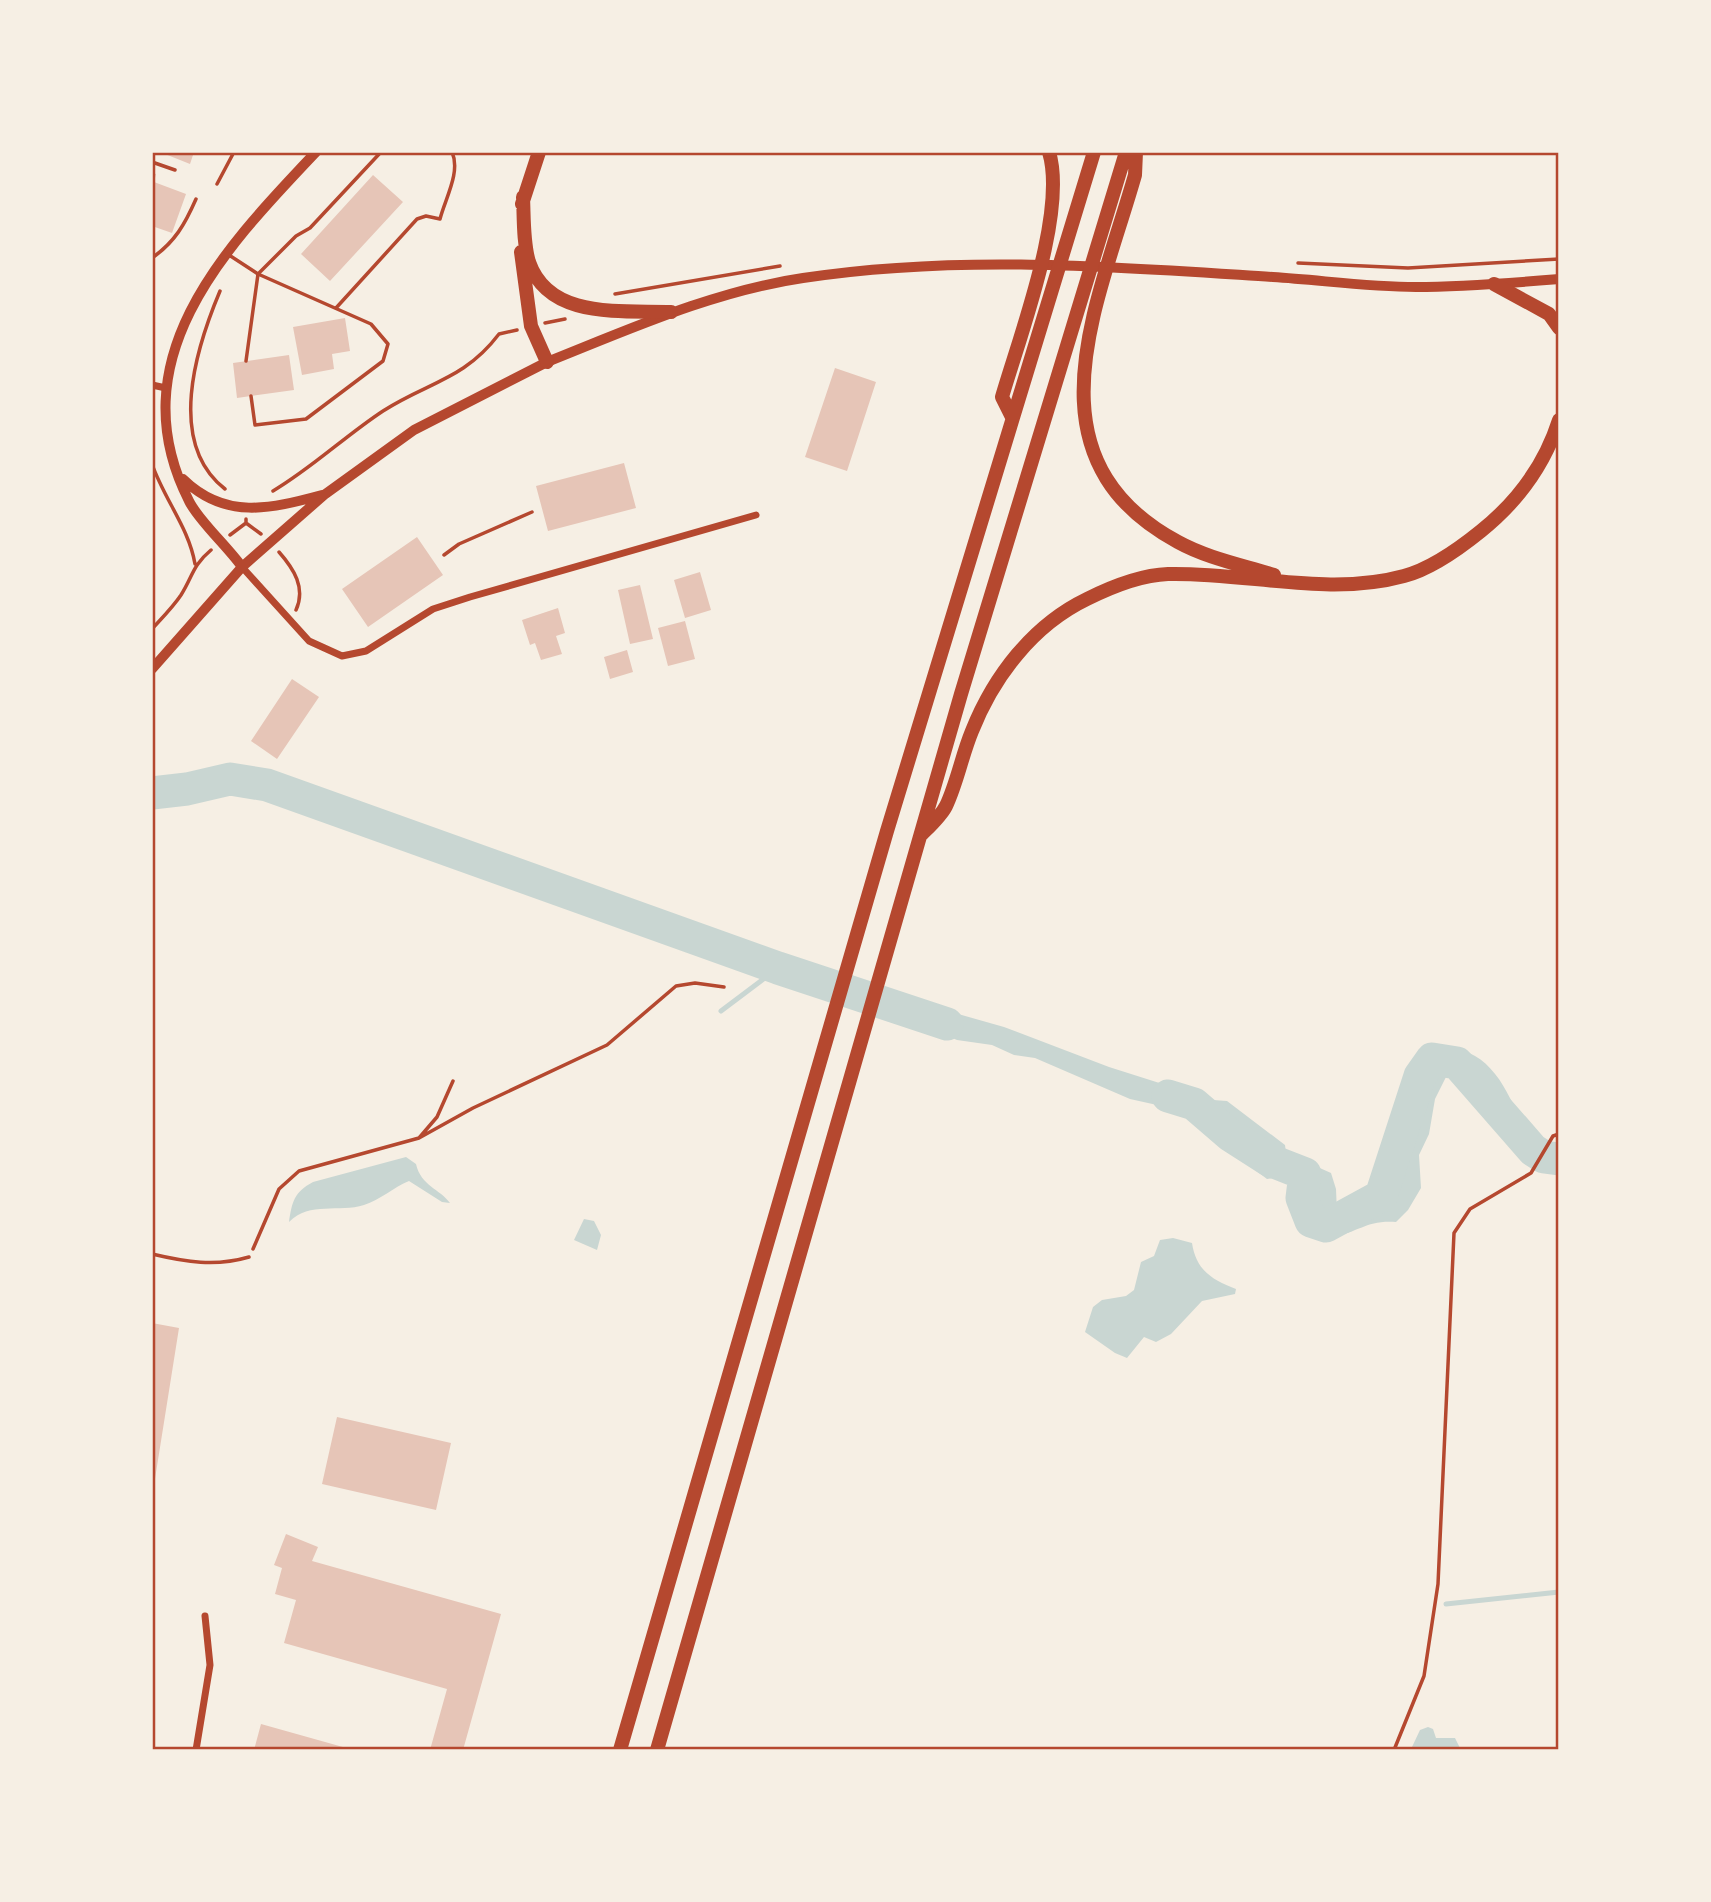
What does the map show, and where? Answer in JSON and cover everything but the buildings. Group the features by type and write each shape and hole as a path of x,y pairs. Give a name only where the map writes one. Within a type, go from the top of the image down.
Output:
{"highway":[{"path":"539,152 523,197 521,262 531,326 547,362"},
{"path":"1012,417 1002,397 1050,226 1054,181 1049,152"},
{"path":"620,1750 849,960 1094,152"},
{"path":"657,1750 919,838 1126,152"},
{"path":"1136,152 1135,175 1087,341 1081,400 1091,451 1116,492 1149,524 1179,543 1292,581"},
{"path":"523,197 528,260 536,276 553,295 573,306 671,313"},
{"path":"1494,284 1549,314 1559,328"},
{"path":"919,838 946,807 973,729 997,682 1020,649 1061,614 1087,598 1129,582 1166,574 1331,584 1366,583 1406,576 1465,544 1498,517 1528,483 1552,441 1559,420"}],"main road":[{"path":"547,362 671,313 760,286 802,278 905,267 988,264 1154,269 1362,285 1494,284 1559,279"}],"street":[{"path":"316,152 225,253 188,314 166,388 170,454 190,503 223,540 242,567 309,642 342,656 366,651 433,609 756,515"},
{"path":"152,669 242,567 324,495 414,430 547,362"},
{"path":"152,384 166,388"},
{"path":"170,454 183,480 201,496 222,505 246,509 284,505 324,495"},
{"path":"196,1750 210,1665 205,1616"}],"lane":[{"path":"217,184 234,152"},
{"path":"246,361 258,274 296,236 310,228 381,152"},
{"path":"336,308 417,219 426,216 440,219 454,173 452,152"},
{"path":"152,162 175,170"},
{"path":"152,257 168,247 180,233 196,199"},
{"path":"225,253 258,274 371,324 388,344 383,361 306,419 255,425 251,396"},
{"path":"152,1254 193,1263 226,1264 249,1257"}],"path":[{"path":"1297,263 1408,268 1559,259"},
{"path":"221,288 203,332 194,372 192,425 209,477 226,490 246,496 247,523 270,542 290,565 300,582 300,600 290,618"},
{"path":"152,464 168,502 187,535 195,564"},
{"path":"444,555 459,544 532,512"},
{"path":"152,629 189,582 195,564 247,523"},
{"path":"249,1257 279,1189 299,1171 419,1138 473,1108 607,1045 676,986 695,983 724,987"},
{"path":"419,1138 437,1117 453,1082"},
{"path":"1394,1750 1424,1676 1438,1584 1454,1233 1470,1209 1534,1169 1556,1135"}],"shaded area":[{"path":"910,995 937,1008 1004,1027 1109,1067 1213,1100 1227,1101 1285,1145 1286,1153 1331,1173 1336,1189 1337,1213 1344,1216 1372,1199 1396,1171 1410,1121 1441,1054 1463,1051 1486,1064 1510,1098 1524,1136 1559,1152 1559,1168 1532,1159 1510,1143 1504,1124 1482,1085 1457,1067 1446,1077 1435,1099 1429,1134 1419,1155 1421,1188 1408,1210 1396,1222 1377,1223 1332,1237 1317,1221 1314,1189 1293,1175 1267,1179 1255,1170 1250,1144 1213,1118 1188,1109 1175,1109 1130,1099 1035,1058 1014,1055 992,1045 957,1040 904,1017"},
{"path":"406,1157 416,1164 426,1182 450,1203 442,1202 409,1181 364,1205 306,1212 289,1222 295,1198 313,1182"},
{"path":"584,1219 594,1221 601,1235 597,1250 574,1240"},
{"path":"1173,1238 1192,1243 1197,1260 1206,1273 1236,1289 1235,1294 1202,1301 1171,1334 1156,1342 1144,1337 1127,1358 1115,1353 1085,1332 1093,1307 1102,1300 1126,1296 1134,1290 1141,1262 1154,1256 1160,1240"},
{"path":"1428,1727 1433,1729 1436,1738 1455,1738 1461,1750 1415,1750 1412,1747 1420,1730"}],"waterway":[{"path":"152,793 187,789 230,779 267,785 778,968 947,1024"},
{"path":"721,1011 778,968"},
{"path":"1168,1096 1194,1104 1230,1135 1269,1160 1305,1174 1302,1198 1311,1221 1326,1226 1381,1196 1420,1076 1432,1059 1457,1063 1533,1150 1544,1157 1559,1159"},
{"path":"1446,1604 1559,1592"}]}
